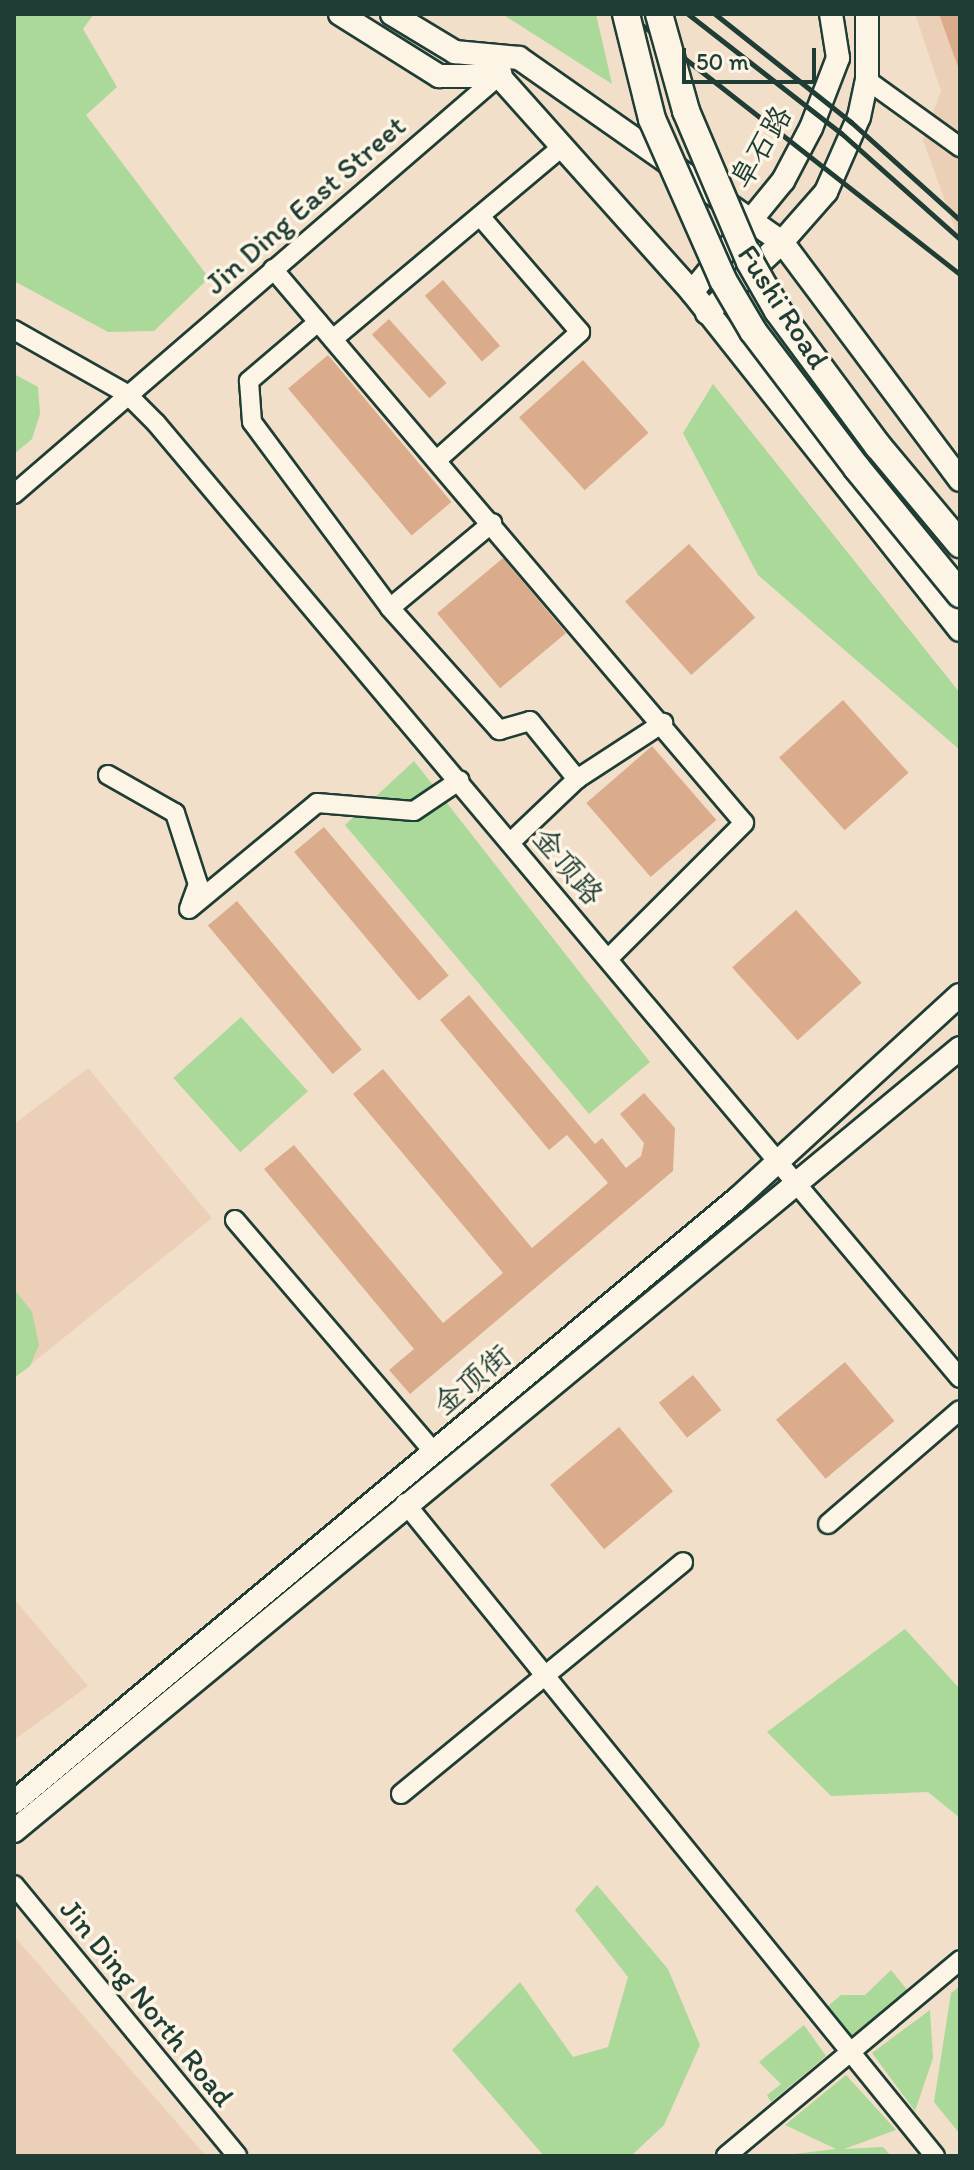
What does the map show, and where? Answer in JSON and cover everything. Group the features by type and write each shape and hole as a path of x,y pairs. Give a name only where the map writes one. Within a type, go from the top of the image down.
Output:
{"highway":[{"name":"Fushi Road","path":"626,14 652,119 723,280 753,331 857,468 960,594"},
{"name":"Fushi Road","path":"659,14 686,111 750,262 778,311 878,446 960,544"}],"main road":[{"path":"340,14 439,76 499,76 692,292 960,630"},
{"path":"392,14 455,52 519,58 752,218 782,242 960,480"},
{"name":"阜石路","path":"692,292 790,170 838,58 831,14"},
{"path":"707,313 782,242 826,192 849,147 867,80 867,14"},
{"name":"金顶街","path":"14,1802 776,1161 960,995"},
{"name":"金顶街","path":"14,1831 405,1503 960,1048"}],"street":[{"name":"Jin Ding East Street","path":"14,494 519,58"},
{"path":"867,80 960,147"},
{"path":"333,339 561,148"},
{"path":"437,460 580,332 480,216"},
{"path":"273,269 663,723 744,823 609,958"},
{"path":"318,322 249,381 252,422 390,608 499,730 530,721 577,779"},
{"name":"金顶路","path":"14,330 127,394 512,841 960,1378"},
{"path":"390,608 492,523"},
{"path":"512,841 577,779 663,723"},
{"path":"108,775 175,813 198,884 189,909 317,803 414,811 460,780"},
{"path":"235,1220 433,1451"},
{"path":"828,1524 960,1410"},
{"path":"405,1503 548,1675 849,2053 935,2156"},
{"path":"401,1794 683,1562"},
{"name":"Jin Ding North Road","path":"14,1885 237,2156"},
{"path":"726,2156 960,1960"}],"shaded area":[{"path":"915,14 960,14 960,243 923,140 941,91"},
{"path":"88,1068 212,1218 14,1378 14,1124"},
{"path":"14,1599 88,1686 14,1740"},
{"path":"14,1936 206,2156 14,2156"}],"green space":[{"path":"14,14 94,14 83,29 117,87 86,115 209,278 154,331 108,332 14,281"},
{"path":"502,14 596,14 612,84"},
{"path":"14,374 38,387 40,414 32,439 14,454"},
{"path":"713,384 960,693 960,750 758,575 683,433"},
{"path":"414,761 650,1062 589,1114 345,825"},
{"path":"241,1017 308,1091 240,1152 173,1078"},
{"path":"14,1289 32,1312 39,1345 30,1366 14,1378"},
{"path":"905,1629 960,1689 960,1818 928,1792 831,1796 767,1732"},
{"path":"597,1885 668,1969 700,2045 664,2125 631,2156 544,2156 452,2050 520,1982 573,2057 608,2047 628,1977 575,1910"},
{"path":"891,1970 908,1991 853,2038 823,2010 841,1995 865,1995"},
{"path":"960,1986 960,2134 934,2102 951,1993"},
{"path":"930,2010 933,2058 915,2111 872,2053"},
{"path":"804,2025 826,2056 771,2102 767,2095 781,2084 759,2062"},
{"path":"846,2075 896,2130 844,2149 883,2147 891,2156 777,2156 836,2149 785,2125"}],"building":[{"path":"939,14 960,14 960,67 958,67"},
{"path":"443,280 500,346 482,361 425,296"},
{"path":"389,319 447,383 429,398 372,334"},
{"path":"328,355 451,502 412,536 288,388"},
{"path":"583,360 649,433 585,490 519,418"},
{"path":"689,544 755,618 691,675 625,602"},
{"path":"503,558 566,633 500,688 437,613"},
{"path":"843,700 909,773 845,830 779,758"},
{"path":"652,746 716,820 651,877 586,803"},
{"path":"324,827 449,976 419,1001 294,852"},
{"path":"237,901 362,1050 333,1074 208,925"},
{"path":"796,910 862,983 798,1040 732,968"},
{"path":"469,995 595,1144 602,1138 626,1168 641,1156 644,1143 620,1114 644,1093 675,1128 673,1171 410,1394 389,1370 414,1349 264,1169 294,1145 443,1323 503,1273 353,1094 383,1069 532,1248 608,1183 567,1135 549,1150 440,1020"},
{"path":"845,1362 894,1421 826,1479 776,1420"},
{"path":"693,1375 721,1410 687,1438 659,1403"},
{"path":"619,1427 673,1491 604,1549 550,1485"}],"railway":[{"path":"628,14 960,274"},
{"path":"688,14 841,133 960,239"},
{"path":"715,14 851,122 960,220"}]}
